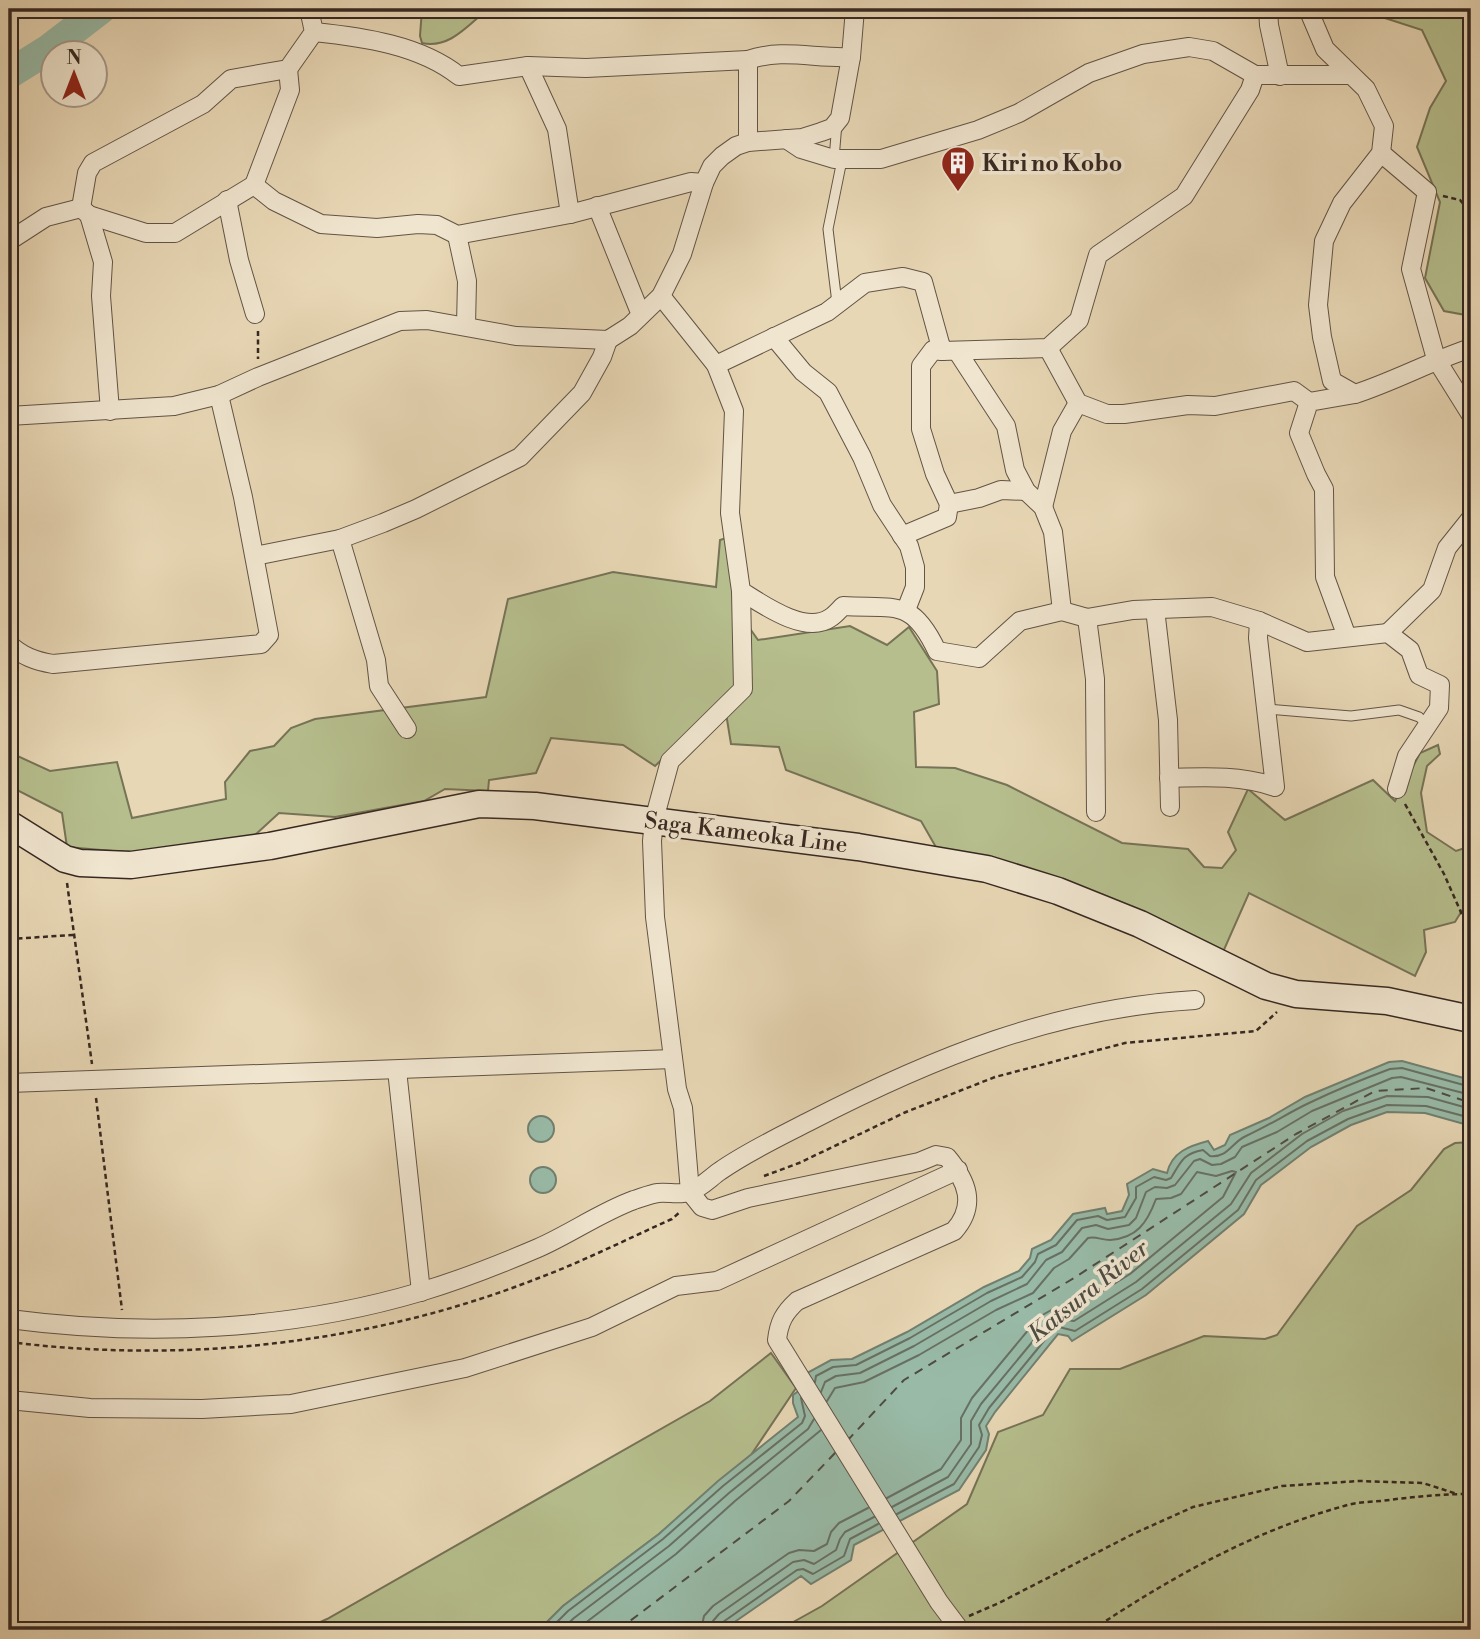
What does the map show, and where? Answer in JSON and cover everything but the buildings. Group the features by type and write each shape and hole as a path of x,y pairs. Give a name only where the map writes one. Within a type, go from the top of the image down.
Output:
{"main road":[{"name":"Saga Kameoka Line","path":"9,824 65,859 80,863 131,865 270,846 479,804 536,806 858,847 987,869 1059,891 1140,924 1266,986 1296,994 1387,1001 1471,1019"}],"street":[{"path":"9,241 46,217 85,212 146,233 175,233 254,185 290,90 288,69 314,32 309,9"},
{"path":"9,416 174,406 219,396 258,377 400,321 427,320 516,336 608,340 630,326 661,296 682,254 704,183 712,166 722,156 736,146 748,142 802,138 832,128 837,121 851,57 855,9"},
{"path":"1268,9 1280,76"},
{"path":"1308,9 1325,49 1366,89 1384,126 1381,153 1342,203 1324,241 1318,305 1322,337 1332,381 1355,394"},
{"path":"314,32 353,36 392,45 433,59 459,76 528,66 586,68 748,60 764,54 786,53 825,59 851,57"},
{"path":"786,138 800,149 838,159 881,159 978,130 1019,113 1089,73 1143,54 1189,47 1213,51 1255,75 1351,75"},
{"path":"748,60 748,142"},
{"path":"528,66 557,129 570,214"},
{"path":"110,411 100,296 103,262 85,212 87,173 93,163 203,104 231,79 288,69"},
{"path":"902,536 947,517 949,504 935,474 921,429 921,366 933,350 1048,348 1079,320 1098,255 1184,196 1250,90 1255,75"},
{"path":"1381,153 1427,192 1411,269 1436,359 1471,415"},
{"path":"254,185 274,201 321,224 377,228 437,225 457,235 570,214 691,182 704,183"},
{"path":"228,200 239,260 255,314"},
{"path":"597,206 641,316"},
{"path":"457,235 467,281 466,326"},
{"path":"716,365 827,312 865,284 903,277 923,282 950,351 1006,426 1015,470 1026,491 1044,508 1053,532 1062,611"},
{"path":"661,296 716,365 734,411 730,513 741,591 743,689 670,761 654,820 652,841 655,917 677,1089 683,1108 690,1192 702,1207 712,1210 747,1198 919,1162 936,1155 947,1157 958,1170 968,1192 966,1212 954,1231 797,1301 784,1313 777,1340 903,1545 957,1627"},
{"path":"774,337 803,372 828,391 862,457 882,505 909,546 915,567 915,587 906,610"},
{"path":"254,556 340,539 416,509 520,457 582,393 602,357 608,340"},
{"path":"1048,348 1078,403 1107,414 1124,415 1188,405 1215,406 1294,391 1308,402 1355,394 1390,383 1436,359 1471,348"},
{"path":"9,644 19,653 36,661 53,664 261,644 269,635 219,396"},
{"path":"1308,402 1299,433 1324,489 1325,577 1346,636"},
{"path":"1044,508 1062,431 1078,403"},
{"path":"949,504 1001,490 1026,491"},
{"path":"741,591 783,616 806,622 828,620 843,606 906,610 921,622 937,651 979,658 1020,621 1062,611 1087,618 1133,610 1212,607 1259,621 1307,642 1388,633 1432,590 1447,548 1471,519"},
{"path":"340,539 376,660 379,686 407,729"},
{"path":"1155,609 1168,720 1170,807"},
{"path":"1087,618 1095,679 1096,812"},
{"path":"1169,778 1254,779 1275,787 1258,638 1259,621"},
{"path":"1388,633 1410,650 1419,675 1440,685 1439,708 1407,756 1396,789"},
{"path":"9,1320 63,1326 170,1329 242,1325 338,1311 421,1292 538,1247 630,1202 657,1193 690,1192 722,1169 809,1122 944,1057 994,1038 1070,1017 1146,1002 1195,1000"},
{"path":"9,1083 673,1059"},
{"path":"397,1070 421,1292"},
{"path":"9,1400 90,1408 202,1409 291,1404 464,1368 592,1326 676,1286 717,1281 958,1170"}],"lane":[{"path":"837,121 838,159 828,229 838,304"},
{"path":"1266,709 1351,716 1399,710 1419,717 1428,725"}],"path":[{"path":"1427,192 1461,200 1471,214"},
{"path":"255,314 258,320 258,377"},
{"path":"1396,789 1444,874 1467,926 1471,929"},
{"path":"9,939 73,935"},
{"path":"799,1163 906,1112 995,1077 1125,1043 1256,1031 1296,994"},
{"path":"957,1627 1133,1534 1193,1507 1282,1486 1359,1481 1423,1482 1457,1494"},
{"path":"1092,1630 1139,1599 1214,1556 1346,1505 1471,1494"}],"shaded area":[{"path":"422,9 488,9 450,39 432,44 422,43 420,36"},
{"path":"1357,9 1471,9 1471,316 1444,311 1425,278 1440,202 1417,147 1430,108 1446,81 1422,30"},
{"path":"729,537 734,606 758,640 850,626 887,645 909,627 937,671 939,704 914,712 916,767 955,768 1007,785 1122,843 1188,849 1204,867 1222,868 1236,850 1228,832 1248,789 1285,820 1373,780 1395,801 1420,753 1438,745 1440,754 1427,766 1421,793 1427,832 1456,851 1471,846 1471,896 1455,922 1424,930 1426,952 1415,976 1249,893 1223,952 937,849 921,821 786,770 779,747 731,744 724,701 655,766 623,745 551,738 536,773 489,780 488,791 445,789 424,801 335,817 279,813 255,835 136,853 67,847 62,813 9,786 9,752 50,771 117,762 132,818 226,799 225,782 250,751 274,746 291,728 315,719 486,697 508,599 613,572 716,587 720,540"},
{"path":"1471,1142 1471,1630 779,1630 822,1606 967,1504 998,1432 1043,1415 1070,1369 1120,1369 1204,1336 1265,1339 1277,1335 1357,1226 1411,1190 1444,1149 1455,1143"},
{"path":"771,1353 796,1388 751,1455 659,1534 563,1606 539,1630 303,1630 327,1619 710,1401"}],"water":[{"name":"Katsura River","path":"1402,1061 1471,1080 1471,1126 1425,1113 1387,1112 1351,1125 1311,1147 1261,1185 1244,1214 1146,1295 1072,1341 1068,1336 1058,1334 986,1426 989,1434 986,1450 959,1490 854,1545 851,1560 811,1584 801,1576 723,1630 539,1630 563,1606 659,1534 718,1481 798,1417 793,1395 808,1384 807,1373 831,1360 852,1359 907,1332 984,1287 1019,1271 1030,1258 1032,1249 1051,1240 1073,1214 1105,1208 1107,1214 1122,1211 1129,1195 1127,1184 1153,1169 1167,1173 1177,1155 1188,1148 1208,1141 1214,1150 1225,1145 1230,1135 1269,1118 1305,1097 1389,1062"},
{"path":"541,1116 550,1120 554,1129 550,1138 541,1142 532,1138 528,1129 532,1120"},
{"path":"543,1167 552,1171 556,1180 552,1189 543,1193 534,1189 530,1180 534,1171"}],"waterway":[{"path":"9,74 49,49 101,9"}],"ferry route":[{"path":"847,1441 904,1380 1074,1278 1296,1134 1375,1091 1426,1088 1471,1103"},
{"path":"618,1630 789,1501 836,1452"}],"place":[{"name":"Kiri no Kobo","path":"958,193"}]}
